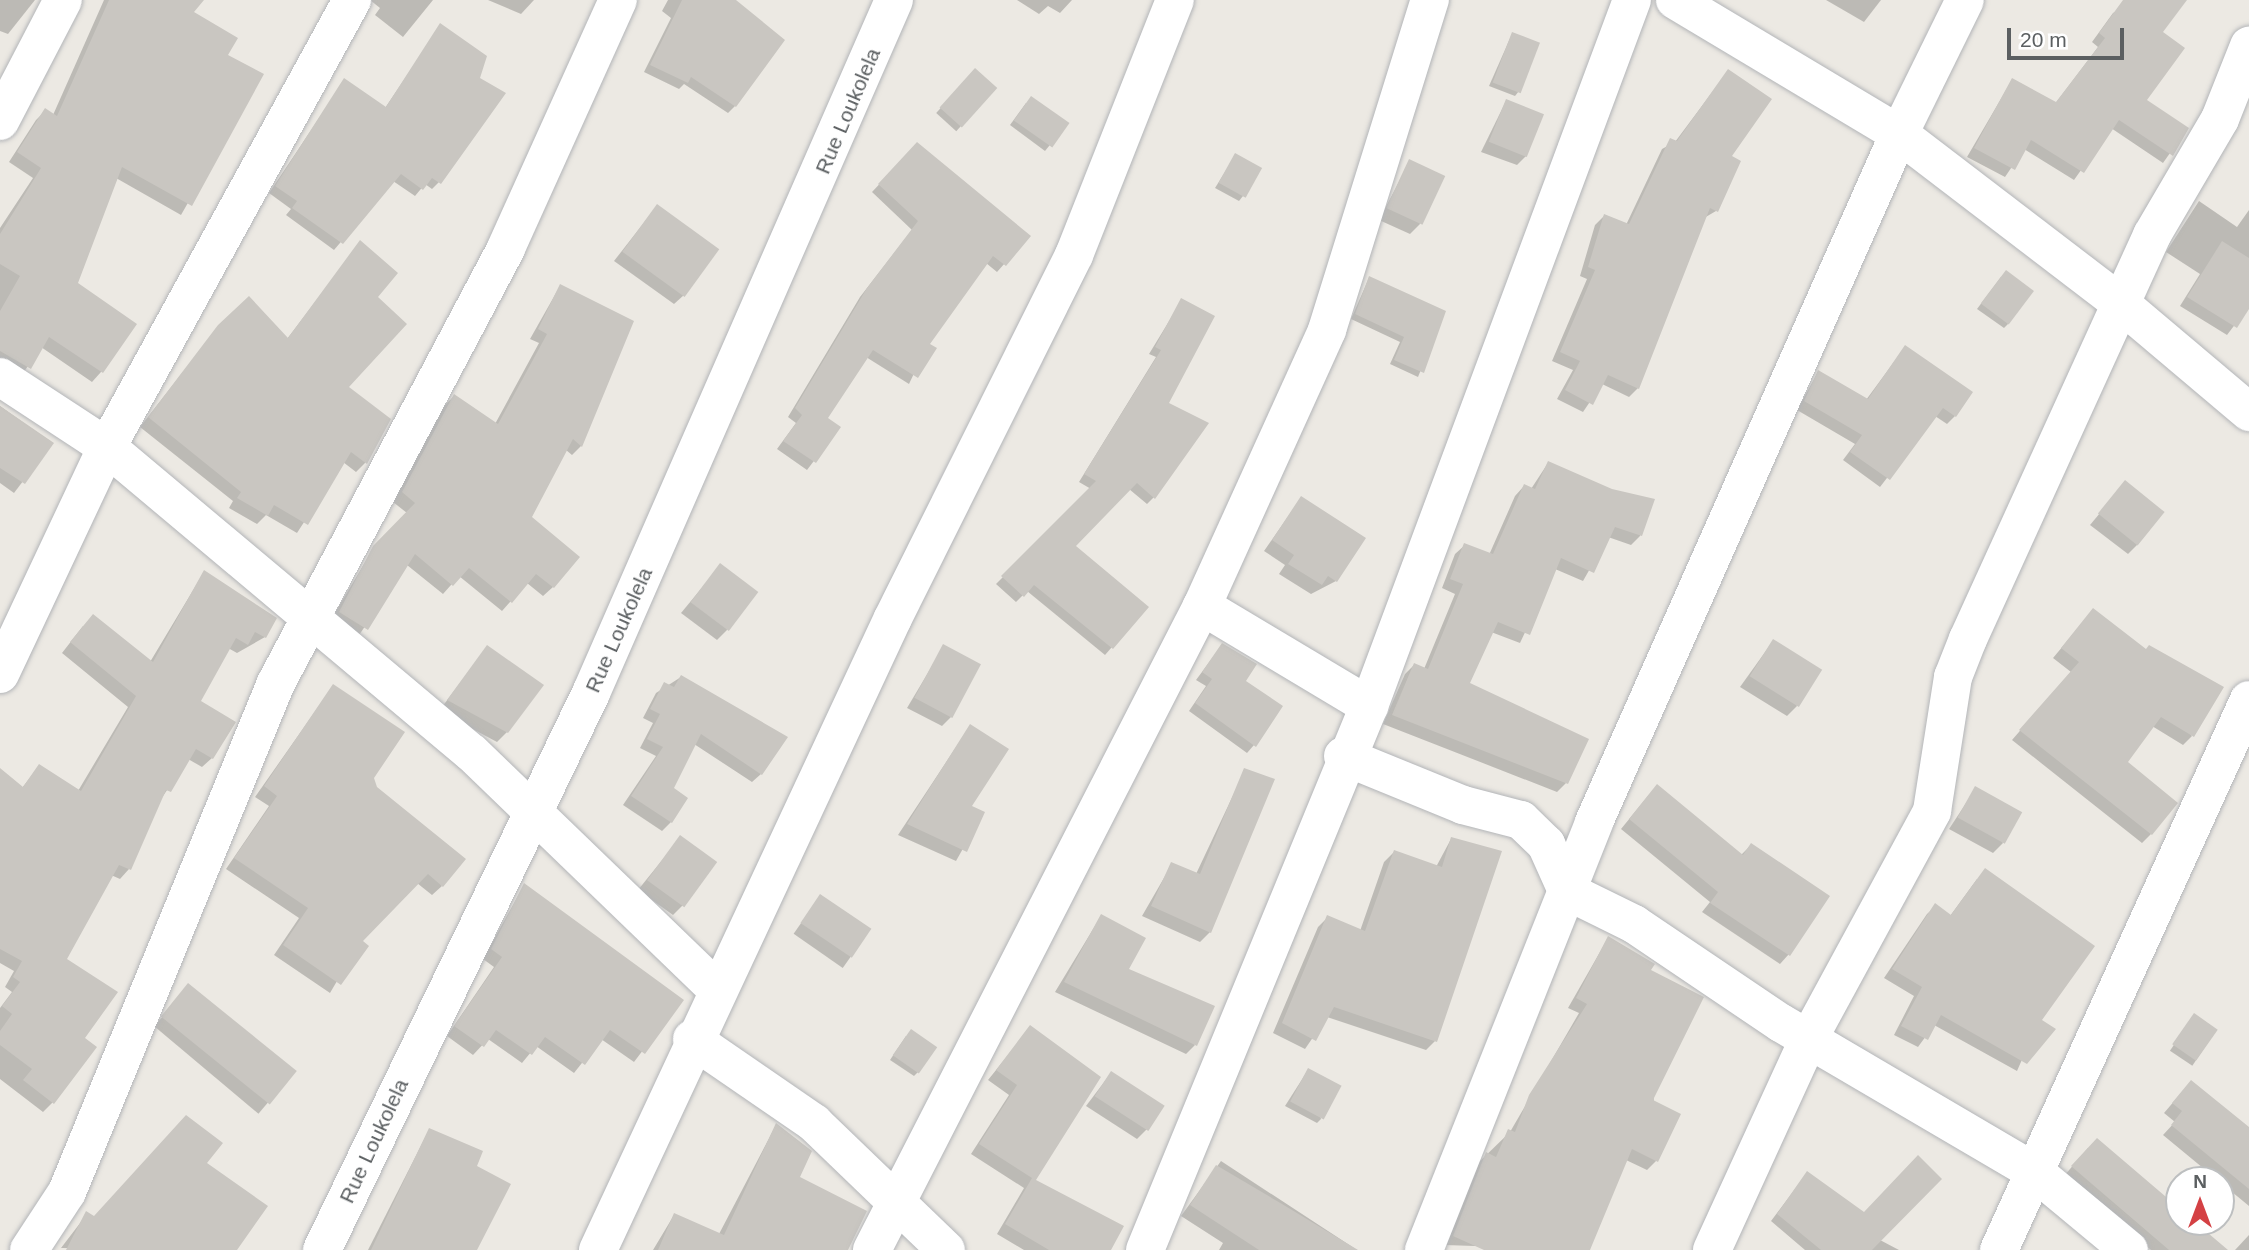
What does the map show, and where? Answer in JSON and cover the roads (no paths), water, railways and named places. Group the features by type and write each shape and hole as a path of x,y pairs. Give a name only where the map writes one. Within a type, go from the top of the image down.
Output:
{"street":[{"path":"0,121 63,0"},
{"path":"0,674 107,447 352,0"},
{"path":"29,1250 67,1192 276,683 506,248 618,0"},
{"name":"Rue Loukolela","path":"322,1250 535,810 894,0"},
{"path":"598,1250 692,1039 1074,255 1175,0"},
{"path":"872,1250 899,1203 1202,606 1327,330 1430,0"},
{"path":"1145,1250 1343,756 1369,706 1632,0"},
{"path":"1675,0 1899,134 2120,303 2249,412"},
{"path":"1424,1250 1567,891 1899,134 1965,0"},
{"path":"1712,1250 1809,1038 1932,811 1953,677 2120,303 2220,120 2249,46"},
{"path":"0,377 107,447 535,810 716,989"},
{"path":"1202,606 1369,706"},
{"path":"1999,1250 2249,699"},
{"path":"1343,756 1463,805 1521,820 1546,844 1567,891 1634,924 1809,1038 2035,1172 2129,1250"},
{"path":"692,1039 814,1123 946,1250"}]}
